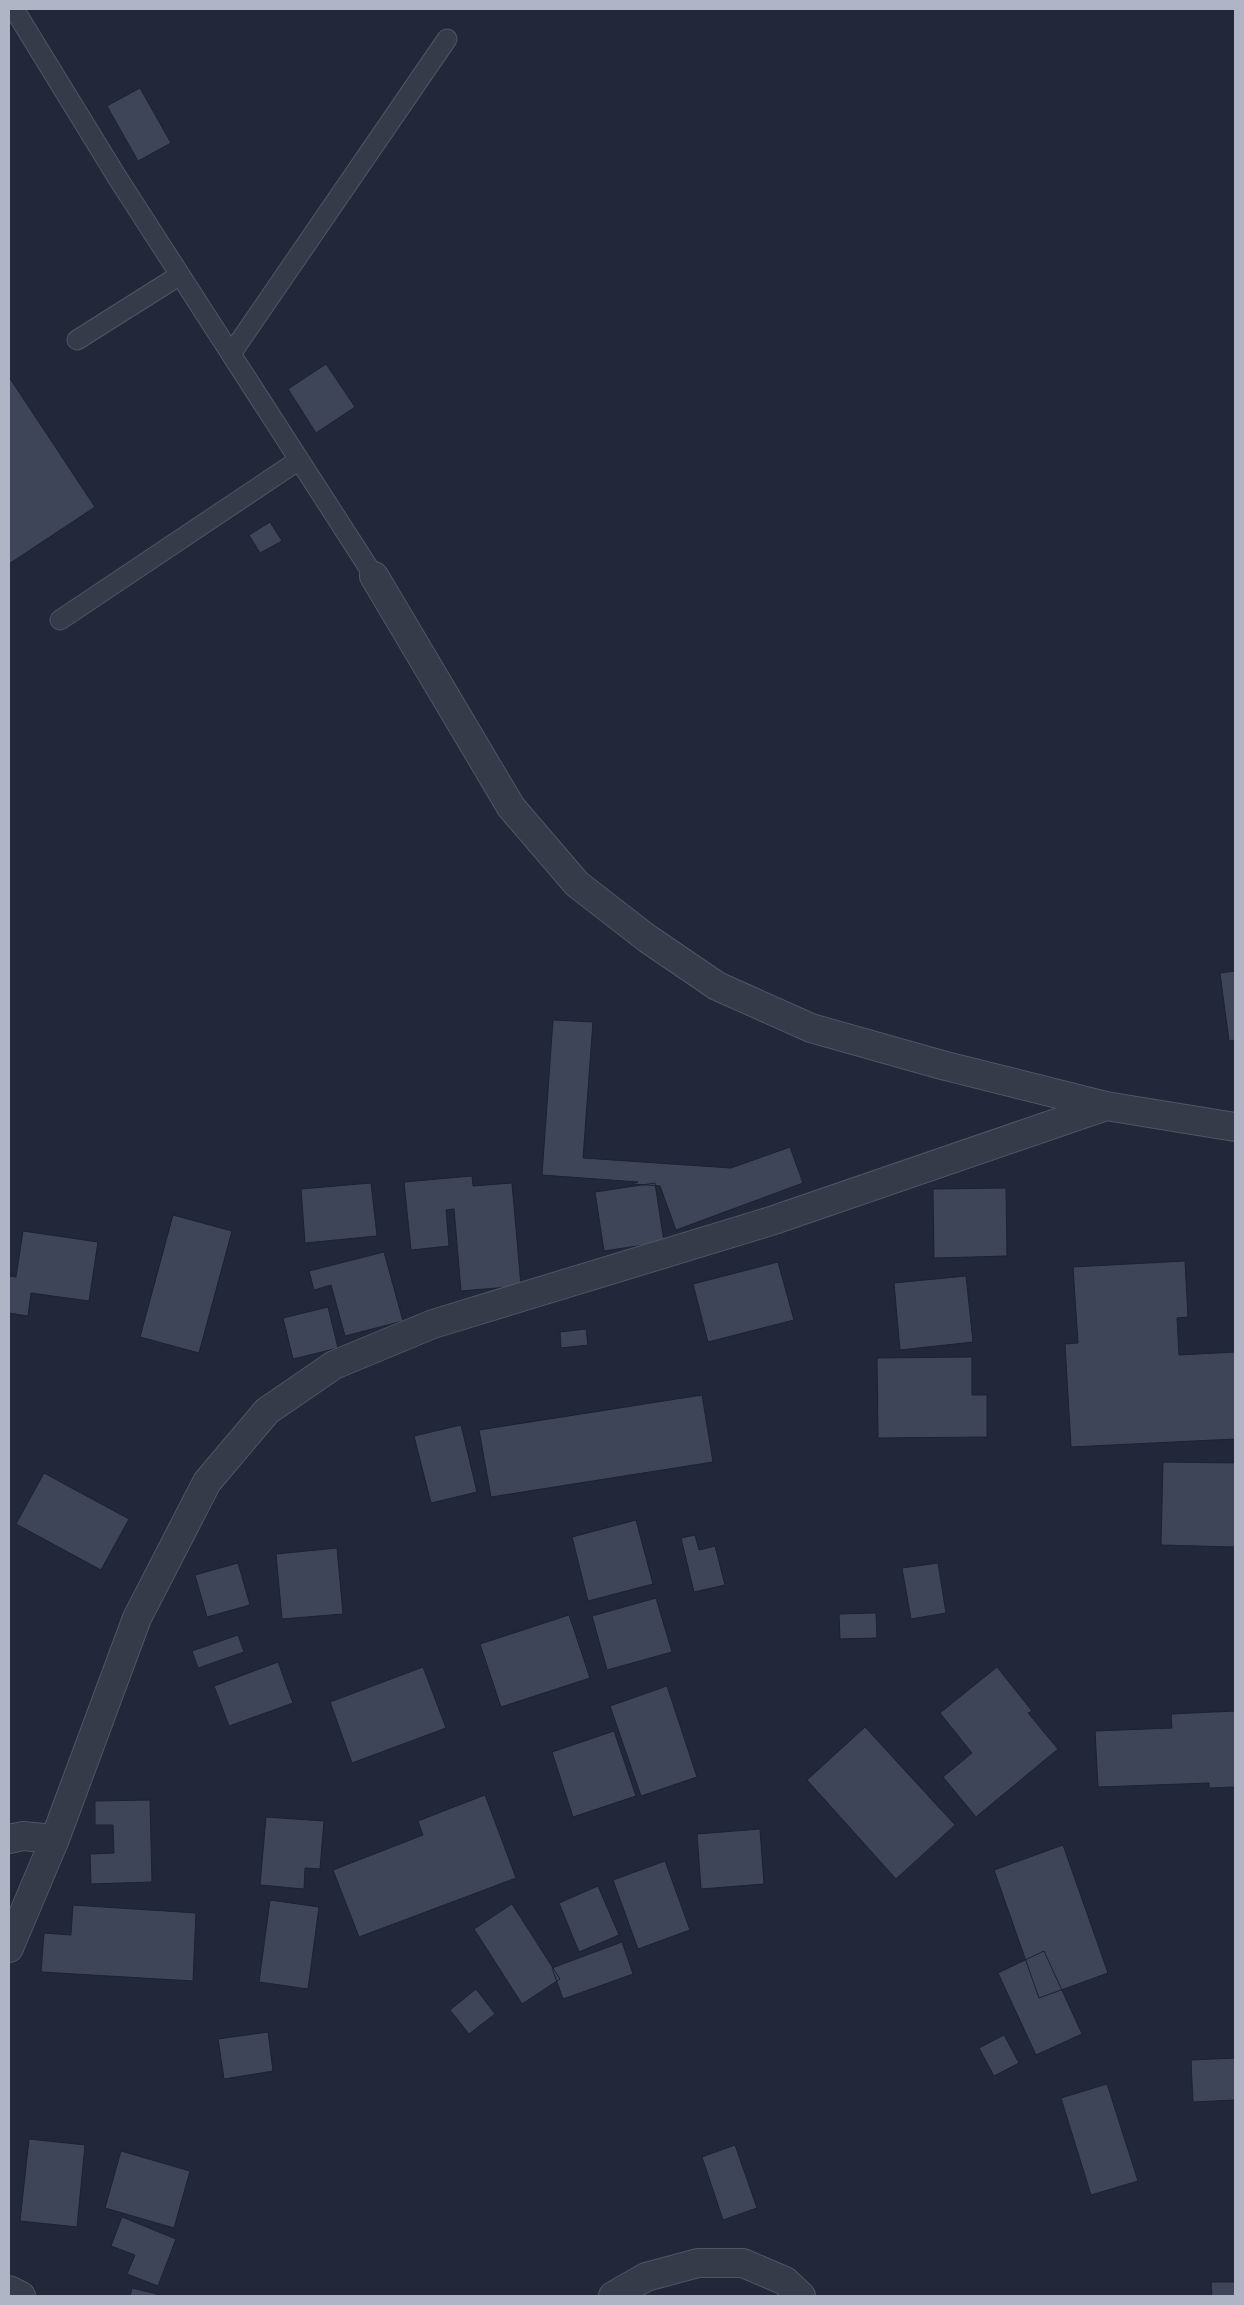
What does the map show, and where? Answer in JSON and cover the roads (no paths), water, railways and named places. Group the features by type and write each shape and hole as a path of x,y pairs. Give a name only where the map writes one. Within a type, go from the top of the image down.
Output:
{"street":[{"path":"374,576 510,807 577,884 648,939 717,986 811,1028 942,1065 1106,1106 1235,1127"},
{"path":"9,1948 55,1839 137,1618 207,1482 267,1411 334,1365 433,1324 771,1220 1106,1106"},
{"path":"9,1839 23,1836 55,1839"},
{"path":"613,2296 646,2277 698,2263 743,2263 785,2281 801,2296"},
{"path":"9,2290 21,2296"}],"lane":[{"path":"14,9 117,177 374,576"},
{"path":"231,354 447,39"},
{"path":"77,340 180,274"},
{"path":"60,620 299,460"}]}
